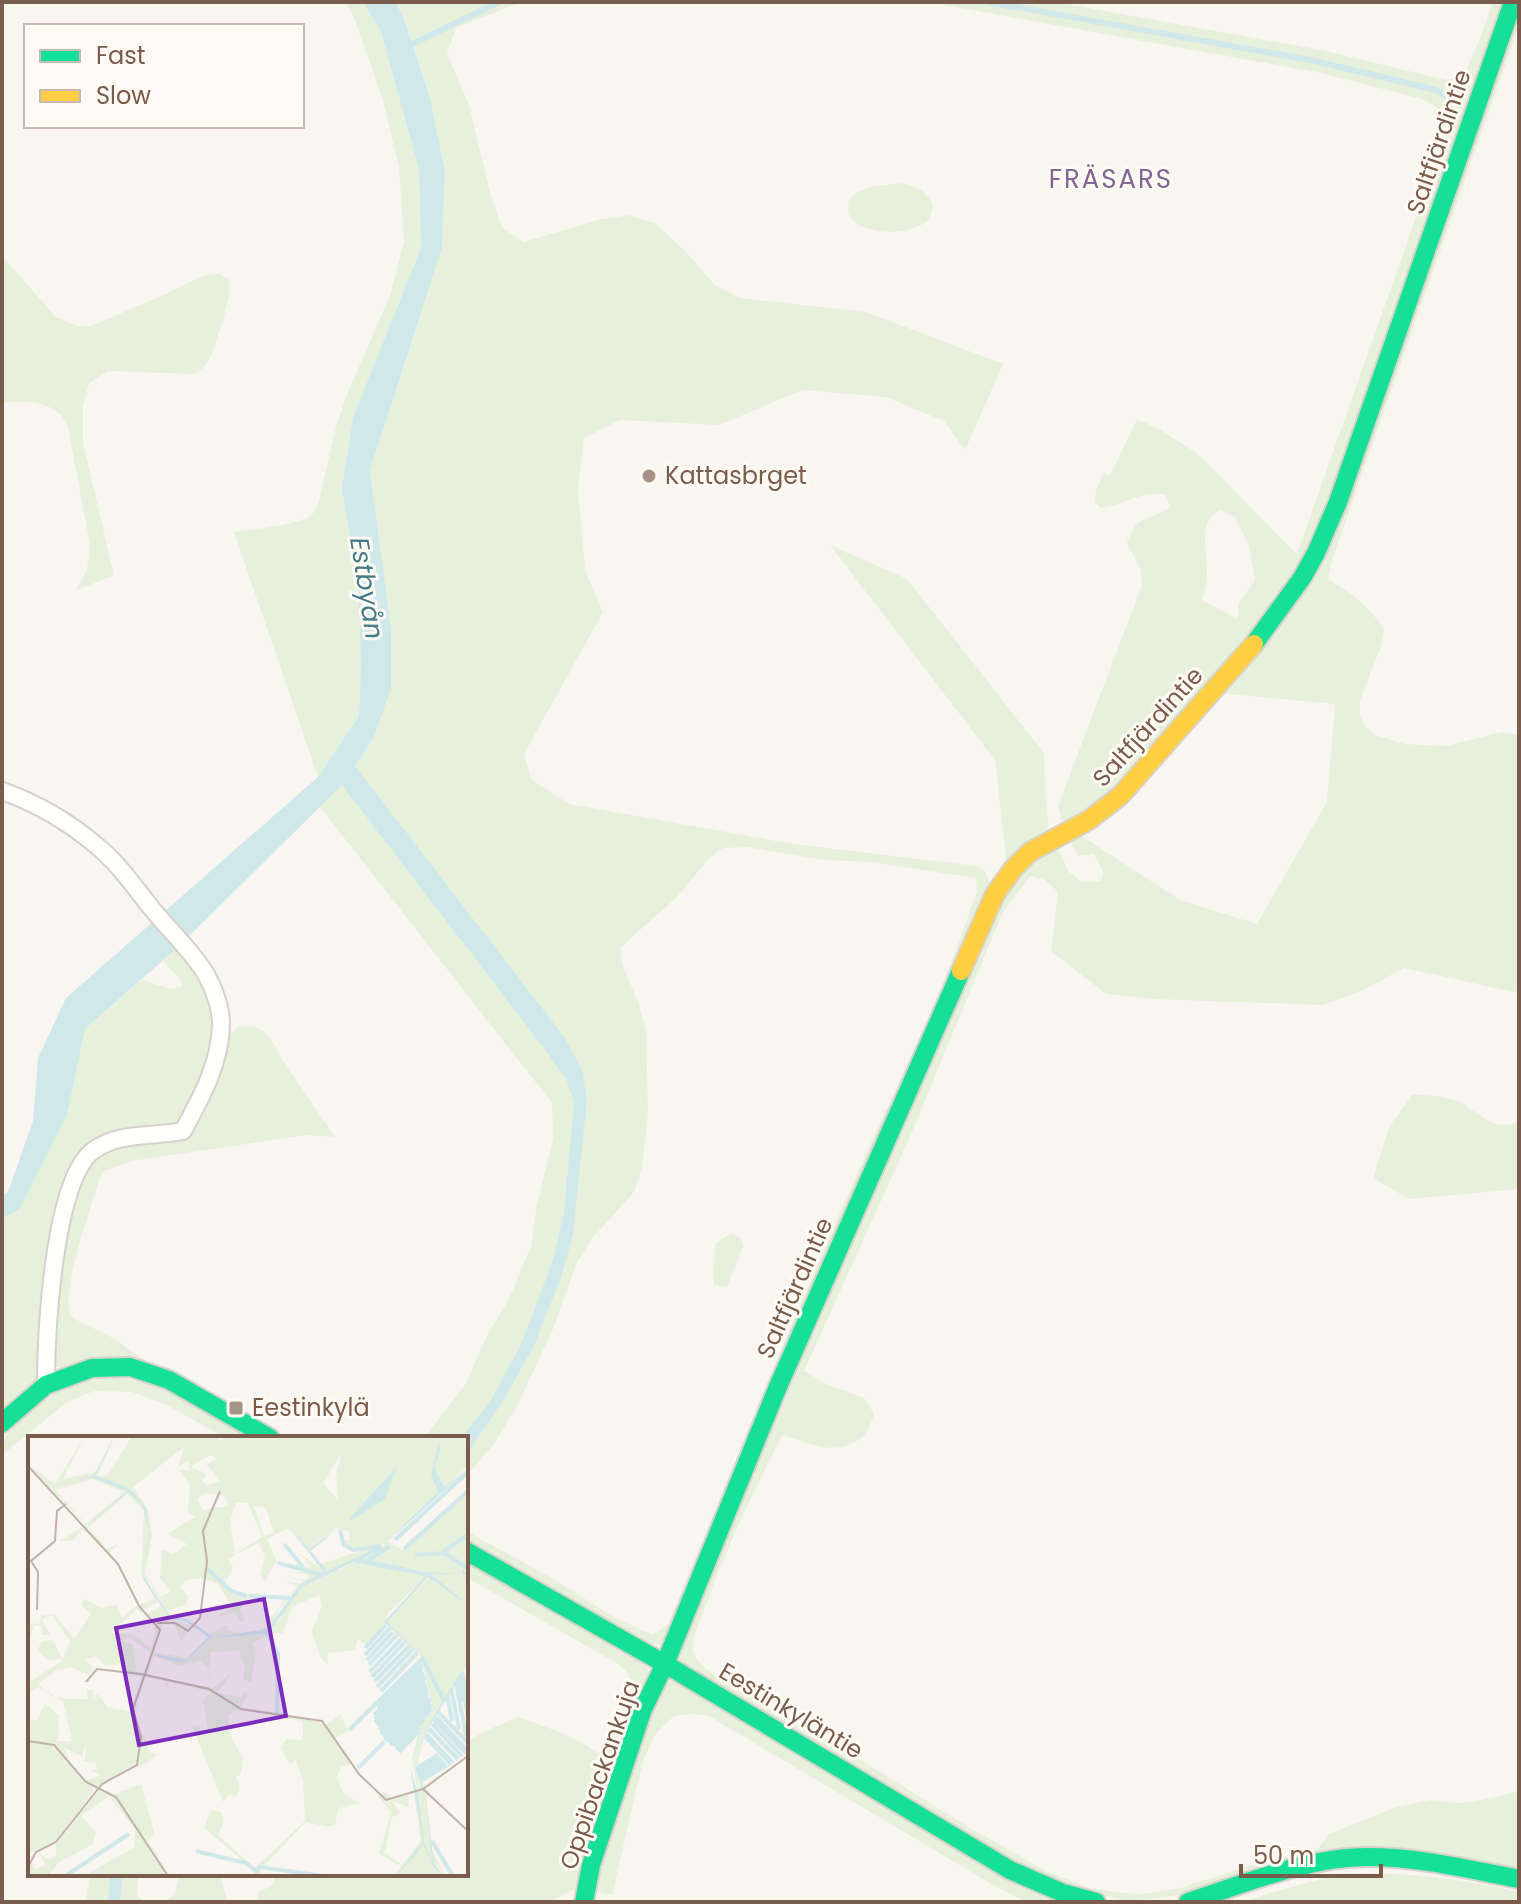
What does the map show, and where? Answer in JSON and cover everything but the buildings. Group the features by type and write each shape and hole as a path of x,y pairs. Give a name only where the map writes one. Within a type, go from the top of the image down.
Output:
{"street":[{"name":"Saltfjärdintie","path":"665,1664 777,1389 995,894 1030,852 1089,820 1120,796 1253,646 1285,604 1316,553 1338,502 1513,2"},
{"path":"2,791 46,811 99,847 129,878 206,975 221,1022 215,1063 183,1131 119,1138 93,1151 81,1163 70,1189 56,1252 46,1350 46,1385"},
{"path":"2,1423 46,1385 92,1368 130,1367 169,1380 267,1436"},
{"name":"Eestinkyläntie","path":"468,1552 665,1664 1010,1870 1063,1893 1096,1902"},
{"name":"Oppibackankuja","path":"584,1902 591,1865 643,1709 665,1664"},
{"path":"1188,1902 1303,1865 1364,1857 1422,1860 1519,1879"}],"green space":[{"path":"345,2 363,2 381,32 419,169 421,248 353,417 342,489 358,585 361,662 359,716 318,777 234,532 296,522 311,515 318,505 336,427 390,296 404,242 399,167 382,97 353,15"},
{"path":"395,2 521,2 456,28 447,54 469,105 502,228 524,242 598,220 629,215 656,224 715,285 739,298 866,312 1003,364 965,450 944,421 886,397 802,390 719,425 620,420 584,438 578,489 585,570 603,612 524,754 532,780 569,804 793,844 977,866 985,871 990,884 663,1644 652,1644 468,1541 468,1531 610,1615 652,1635 668,1625 800,1305 943,983 977,892 976,878 871,862 825,860 747,847 723,848 710,857 676,898 621,947 622,964 646,1030 648,1112 642,1167 635,1190 593,1237 576,1264 553,1329 517,1406 494,1444 468,1474 468,1452 503,1401 534,1346 561,1278 573,1235 587,1099 355,766 374,737 391,689 391,629 370,470 442,248 445,170 430,98 403,16"},
{"path":"928,2 1055,2 1321,50 1446,80 1464,75 1493,2 1507,2 1305,564 1126,783 1069,822 1061,819 1058,806 1142,585 1140,568 1127,543 1135,526 1170,507 1166,495 1149,494 1101,508 1095,502 1096,490 1104,473 1110,476 1137,419 1198,454 1297,554 1450,121 1444,112 1422,99 1321,73","holes":["1221,510 1235,517 1248,543 1255,580 1239,603 1237,619 1202,600 1207,578 1205,538 1208,521"]},
{"path":"1519,2 1519,26 1332,560 1328,580 1360,601 1384,630 1360,700 1360,715 1365,726 1375,735 1405,744 1446,746 1502,732 1519,735 1519,993 1404,968 1361,991 1323,1005 1155,999 1106,994 1051,951 1058,892 1045,880 1030,876 1002,914 909,1139 804,1371 826,1384 864,1398 874,1414 871,1423 860,1439 841,1447 816,1446 782,1435 729,1547 694,1638 694,1655 713,1674 965,1825 1048,1872 1090,1888 1141,1894 1181,1888 1249,1866 1317,1850 1329,1834 1397,1807 1430,1800 1471,1802 1519,1790 1519,1870 1395,1850 1152,1899 1124,1900 1082,1891 1032,1871 679,1661 685,1634 1003,889 1055,843 1069,872 1082,882 1101,881 1103,872 1094,854 1078,856 1068,837 1082,836 1180,900 1257,924 1327,802 1335,704 1218,693 1282,621"},
{"path":"903,183 921,190 933,204 930,217 922,224 910,229 882,231 856,223 849,215 848,205 852,196 865,189"},
{"path":"2,256 56,317 77,326 91,326 205,275 220,274 228,279 230,290 224,317 211,356 203,368 194,374 108,371 89,383 83,406 83,443 114,575 75,591 87,569 90,545 68,426 62,415 41,404 25,401 2,403"},
{"path":"830,545 907,579 1044,753 1049,826 1042,837 1007,866 995,760"},
{"path":"342,784 543,1047 566,1079 574,1102 564,1211 553,1260 521,1344 491,1400 463,1436 426,1436 465,1385 487,1336 510,1297 531,1246 553,1139 552,1103 320,807"},
{"path":"176,949 199,975 216,1011 216,1036 189,1110 174,1129 110,1135 81,1151 63,1191 41,1384 2,1415 2,1218 19,1210 67,1115 85,1029 142,980 171,989 183,986 163,961"},
{"path":"253,1026 263,1030 274,1044 335,1137 306,1135 131,1161 102,1172 73,1269 69,1306 75,1319 111,1337 147,1362 62,1369 53,1364 61,1255 75,1187 88,1164 105,1152 138,1143 166,1142 192,1132 228,1036 238,1027"},
{"path":"1413,1094 1460,1102 1500,1125 1519,1121 1519,1189 1409,1199 1373,1178 1389,1127"},
{"path":"731,1233 740,1238 743,1246 727,1287 714,1285 716,1243"},
{"path":"123,1378 158,1387 249,1436 222,1436 167,1405 132,1392 94,1391 67,1402 2,1455 2,1443 12,1425 55,1393 87,1380"},
{"path":"468,1562 646,1666 649,1677 578,1887 553,1900 540,1902 258,1902 257,1893 271,1886 276,1876 468,1876 468,1742 518,1717 570,1737 598,1753 605,1751 614,1744 632,1684 628,1673 618,1664 468,1578"},
{"path":"668,1682 674,1682 1060,1902 1026,1902 1000,1889 709,1716 693,1714 674,1716 656,1733 643,1761 612,1895 591,1890 652,1702"},
{"path":"1343,1873 1409,1875 1475,1883 1519,1892 1519,1902 1244,1902"},
{"path":"90,1876 110,1876 108,1902 86,1902"},
{"path":"122,1876 138,1876 137,1895 148,1902 120,1902"},
{"path":"180,1876 222,1876 228,1902 163,1902 175,1894"}],"water":[{"name":"Estbyån","path":"363,2 395,2 403,16 430,98 445,171 442,248 370,470 391,629 391,689 374,737 355,766 565,1038 582,1070 587,1100 573,1235 561,1278 534,1346 503,1401 468,1452 468,1436 463,1436 491,1400 521,1344 553,1260 564,1211 574,1102 566,1079 543,1047 342,785 176,949 85,1029 67,1115 19,1210 2,1218 2,1195 8,1192 33,1121 38,1058 66,998 318,777 359,716 361,662 358,585 342,489 353,417 421,248 419,169 381,32"},
{"path":"110,1876 122,1876 120,1902 108,1902"}],"waterway":[{"path":"406,47 499,2"},
{"path":"988,2 1315,61 1436,90 1458,103"}],"traffic: fast":[{"path":"1254,644 1302,578 1338,502 1513,2"},
{"path":"584,1902 591,1865 643,1709 665,1664 777,1389 961,971"},
{"path":"2,1423 46,1385 92,1368 130,1367 169,1380 267,1436"},
{"path":"468,1552 665,1664 1010,1870 1063,1893 1096,1902"},
{"path":"1188,1902 1299,1866 1345,1858 1406,1859 1519,1879"}],"traffic: slow":[{"path":"961,971 995,894 1013,869 1030,852 1089,820 1120,796 1254,644"}],"place":[{"name":"Kattasbrget","path":"649,476"},
{"name":"Eestinkylä","path":"236,1408"}],"district":[{"name":"FRÄSARS","path":"1111,179"}]}
